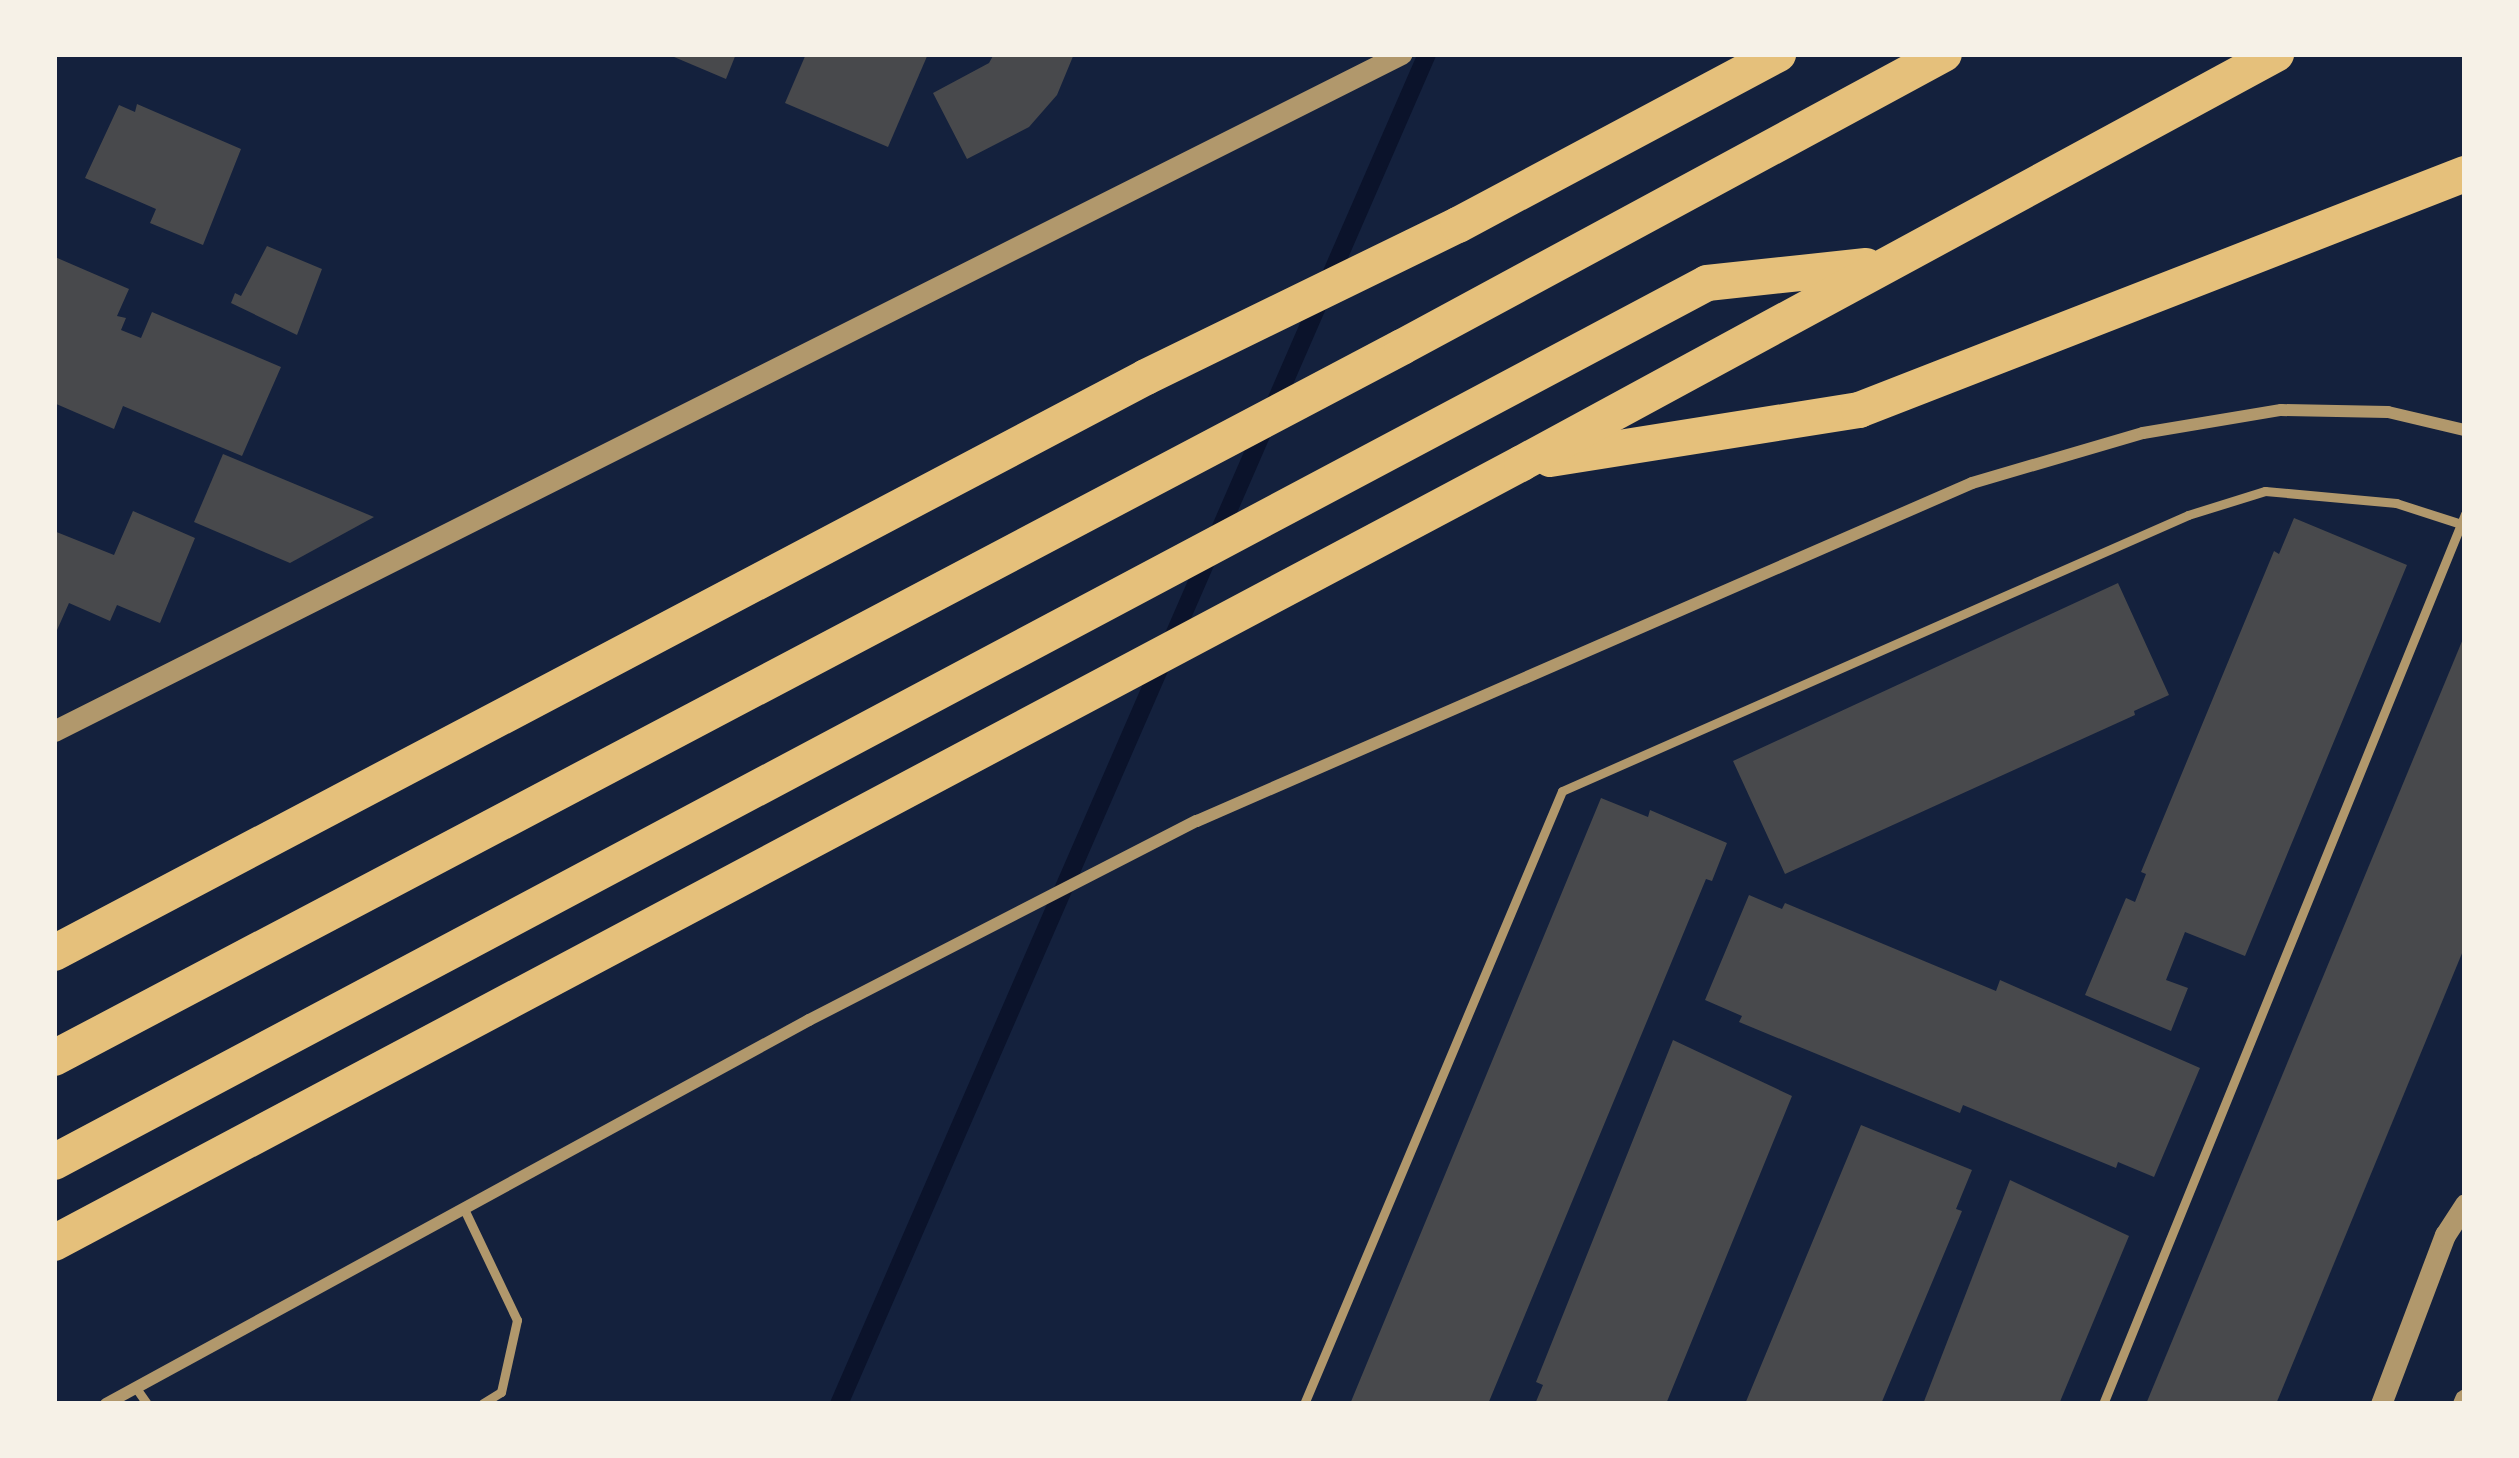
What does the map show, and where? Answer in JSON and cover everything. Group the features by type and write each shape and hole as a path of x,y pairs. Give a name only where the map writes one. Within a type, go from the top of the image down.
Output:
{"highway":[{"path":"54,953 1146,377 1458,225 1778,54"},
{"path":"54,1058 1402,347 1944,54"},
{"path":"54,1243 1522,463 1881,264 2276,54"},
{"path":"1522,463 1859,410 2465,175"},
{"path":"54,1162 1707,283 1881,264"}],"street":[{"path":"54,731 1401,54"},
{"path":"106,1404 809,1020 1197,821 1972,483 2143,433 2281,410 2388,412 2465,430"},
{"path":"2381,1404 2445,1235 2465,1204"}],"lane":[{"path":"1304,1404 1562,790 2188,514 2265,491 2396,503 2463,519 2103,1404"},
{"path":"464,1208 517,1321 501,1392 482,1404"},
{"path":"136,1388 147,1404"}],"building":[{"path":"667,54 736,54 726,79"},
{"path":"806,54 928,54 888,147 785,103"},
{"path":"994,54 1074,54 1057,95 1029,127 967,159 933,93 989,63"},
{"path":"137,104 241,149 203,245 150,223 156,209 85,178 119,105 135,112"},
{"path":"267,246 322,269 297,335 231,303 235,293 241,296"},
{"path":"55,257 129,289 117,316 126,318 121,330 141,338 152,312 281,367 242,456 123,406 114,429 54,403"},
{"path":"223,454 374,517 290,563 194,522"},
{"path":"133,511 195,538 160,623 117,605 110,621 69,603 54,637 54,531 114,555"},
{"path":"2294,518 2407,565 2245,956 2185,932 2166,980 2188,988 2171,1031 2085,995 2126,898 2135,902 2146,874 2141,872 2274,551 2279,554"},
{"path":"2118,583 2169,695 2134,711 2135,715 1785,874 1733,761"},
{"path":"2465,634 2465,946 2276,1404 2146,1404"},
{"path":"1601,798 1648,817 1650,810 1727,843 1712,881 1706,879 1488,1404 1350,1404"},
{"path":"1749,895 1782,909 1785,903 1996,991 2000,980 2200,1068 2154,1177 2118,1162 2116,1168 1963,1105 1960,1113 1739,1022 1742,1016 1705,1000"},
{"path":"1673,1040 1792,1096 1666,1404 1535,1404 1543,1385 1536,1382"},
{"path":"1861,1125 1972,1170 1956,1209 1962,1211 1881,1404 1745,1404"},
{"path":"2010,1180 2129,1236 2059,1404 1923,1404"}],"waterway":[{"path":"839,1404 1427,54"}]}
